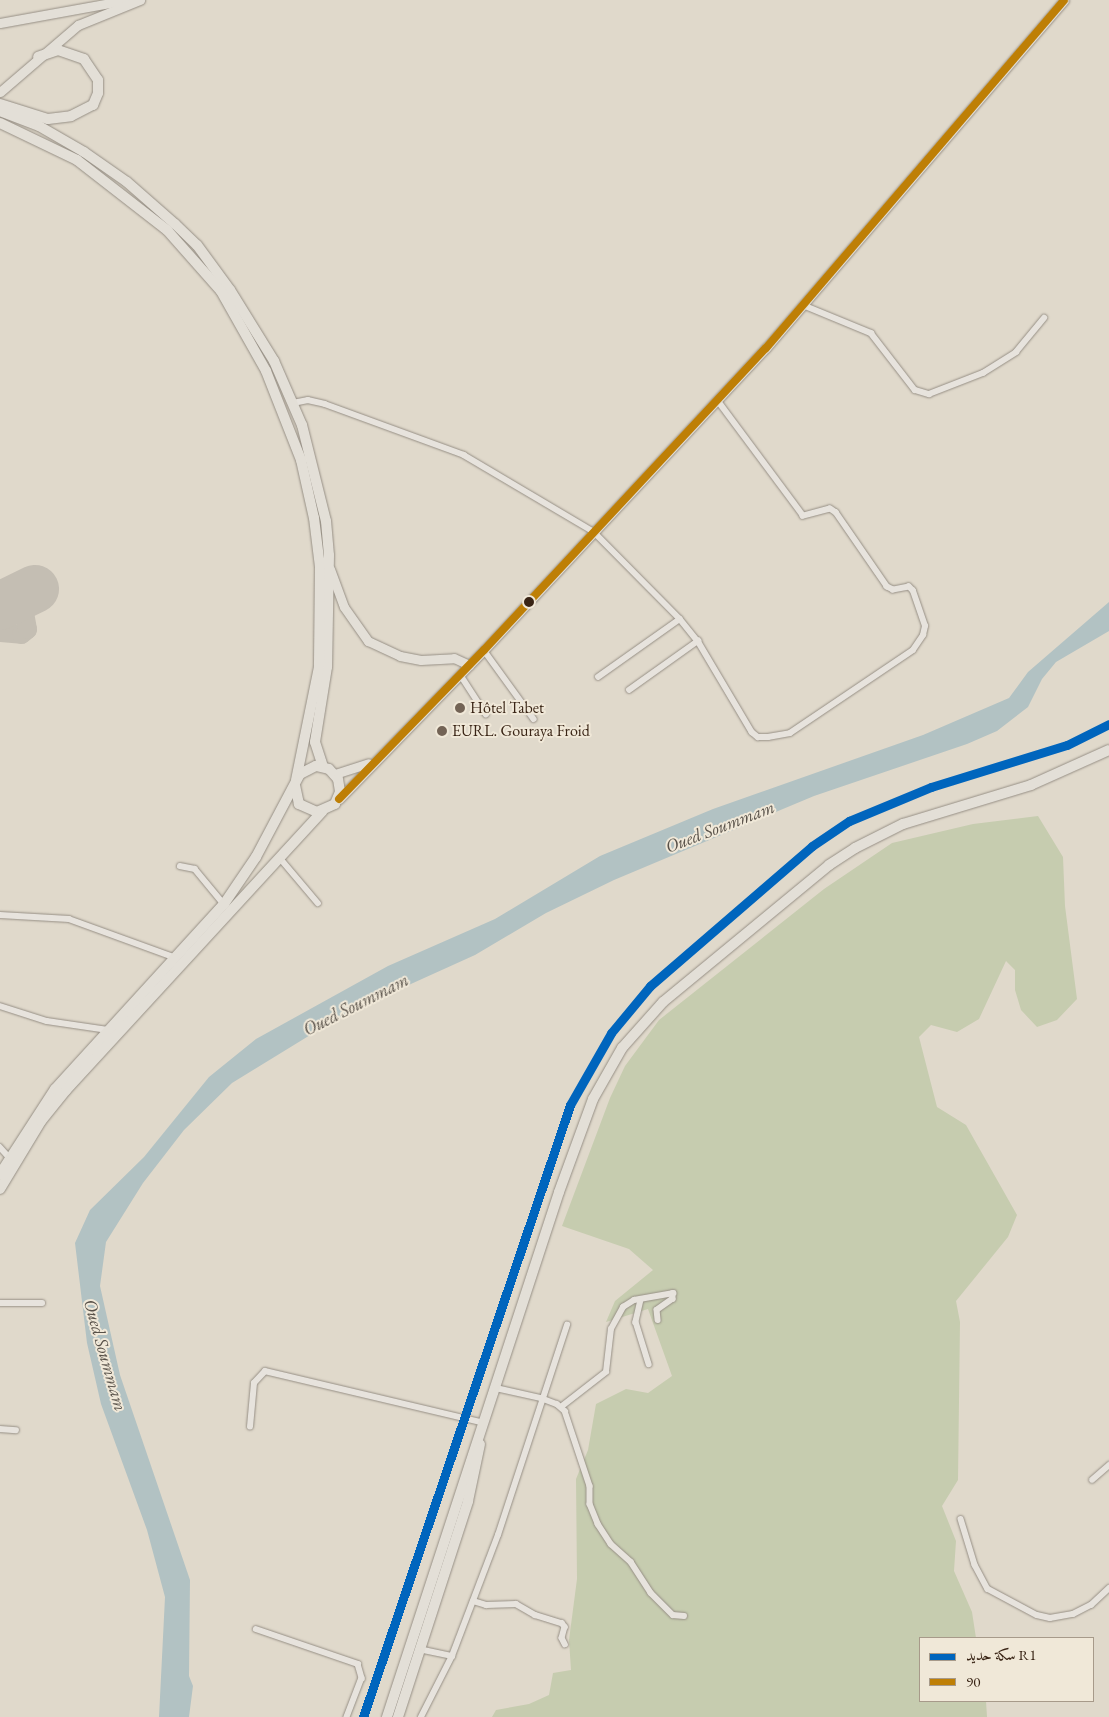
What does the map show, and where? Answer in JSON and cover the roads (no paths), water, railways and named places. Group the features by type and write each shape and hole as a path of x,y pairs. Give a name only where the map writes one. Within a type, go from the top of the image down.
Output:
{"highway":[{"path":"0,110 60,118 84,112 93,105 98,93 98,80 84,59 58,50 38,57"},
{"path":"0,104 34,116"},
{"path":"0,110 39,126 84,152 127,182 197,245 245,311 293,403 319,485 329,566 326,678 315,742 323,767"},
{"path":"0,123 77,160 167,230 221,291 274,389 306,477 314,518 320,576 319,667 296,782 299,804 310,811 323,812"},
{"path":"387,1717 485,1423 559,1192 593,1100 615,1058 647,1018 829,865 864,842 933,813 1031,785 1107,752"},
{"path":"0,1174 9,1157 55,1089 224,904 256,857 296,782 310,767 323,767 335,774 340,786 339,799 323,812 66,1090 36,1129 0,1189"},
{"path":"398,1717 468,1501 480,1452 480,1438"}],"main road":[{"path":"0,23 126,0"},
{"path":"3,89 38,57 78,25 140,0"},
{"path":"339,799 373,761 484,650 717,400 803,305 1064,0"},
{"path":"329,566 344,607 368,641 400,656 421,660 454,658 469,665"},
{"path":"335,774 373,761"}],"street":[{"path":"803,305 871,333 914,390 929,394 984,373 1016,352 1044,318"},
{"path":"293,403 308,400 325,404 464,455 594,532 680,619 698,641 752,732 758,737 790,733 913,650 923,635 925,626 913,591 909,588 893,590 887,587 836,512 830,509 803,516 717,400"},
{"path":"598,677 680,619"},
{"path":"629,690 698,641"},
{"path":"484,650 534,719"},
{"path":"460,674 486,714"},
{"path":"280,858 318,903"},
{"path":"180,866 195,869 224,904"},
{"path":"0,915 76,921 176,958"},
{"path":"0,1006 47,1021 109,1030"},
{"path":"0,1146 9,1157"},
{"path":"561,1407 606,1372 613,1322 630,1301 674,1294 672,1300 659,1307 658,1320"},
{"path":"641,1300 636,1322 649,1364"},
{"path":"0,1303 42,1303"},
{"path":"421,1717 452,1656 501,1526 541,1398 567,1325"},
{"path":"250,1428 254,1383 265,1371 485,1423"},
{"path":"496,1388 541,1398 561,1407 575,1437 590,1486 593,1513 601,1529 611,1544 631,1562 642,1584 658,1602 673,1615 684,1616"},
{"path":"0,1429 16,1430"},
{"path":"1092,1480 1109,1465"},
{"path":"961,1519 975,1565 988,1590 1037,1615 1050,1618 1073,1614 1091,1605 1109,1588"},
{"path":"473,1601 491,1606 516,1604 535,1615 562,1622 565,1627 562,1638 565,1644"},
{"path":"256,1629 358,1664 362,1678 348,1717"},
{"path":"419,1649 452,1656"}],"water":[{"name":"Oued Soummam","path":"1109,602 1109,631 1056,662 1042,679 1028,707 997,731 967,744 814,796 614,880 546,913 475,955 360,1007 320,1029 232,1083 184,1130 143,1183 106,1242 100,1286 120,1375 190,1580 189,1676 193,1686 189,1717 159,1717 165,1597 147,1530 101,1404 87,1343 75,1243 90,1210 144,1157 209,1077 256,1039 388,966 495,919 600,856 713,809 923,735 1009,698 1028,672"}],"rail line":[{"name":"R1","path":"363,1717 570,1105 611,1033 650,986 812,846 849,821 931,787 1067,745 1109,724"}],"place":[{"name":"Hôtel Tabet","path":"460,708"},
{"name":"EURL. Gouraya Froid","path":"442,731"}]}
